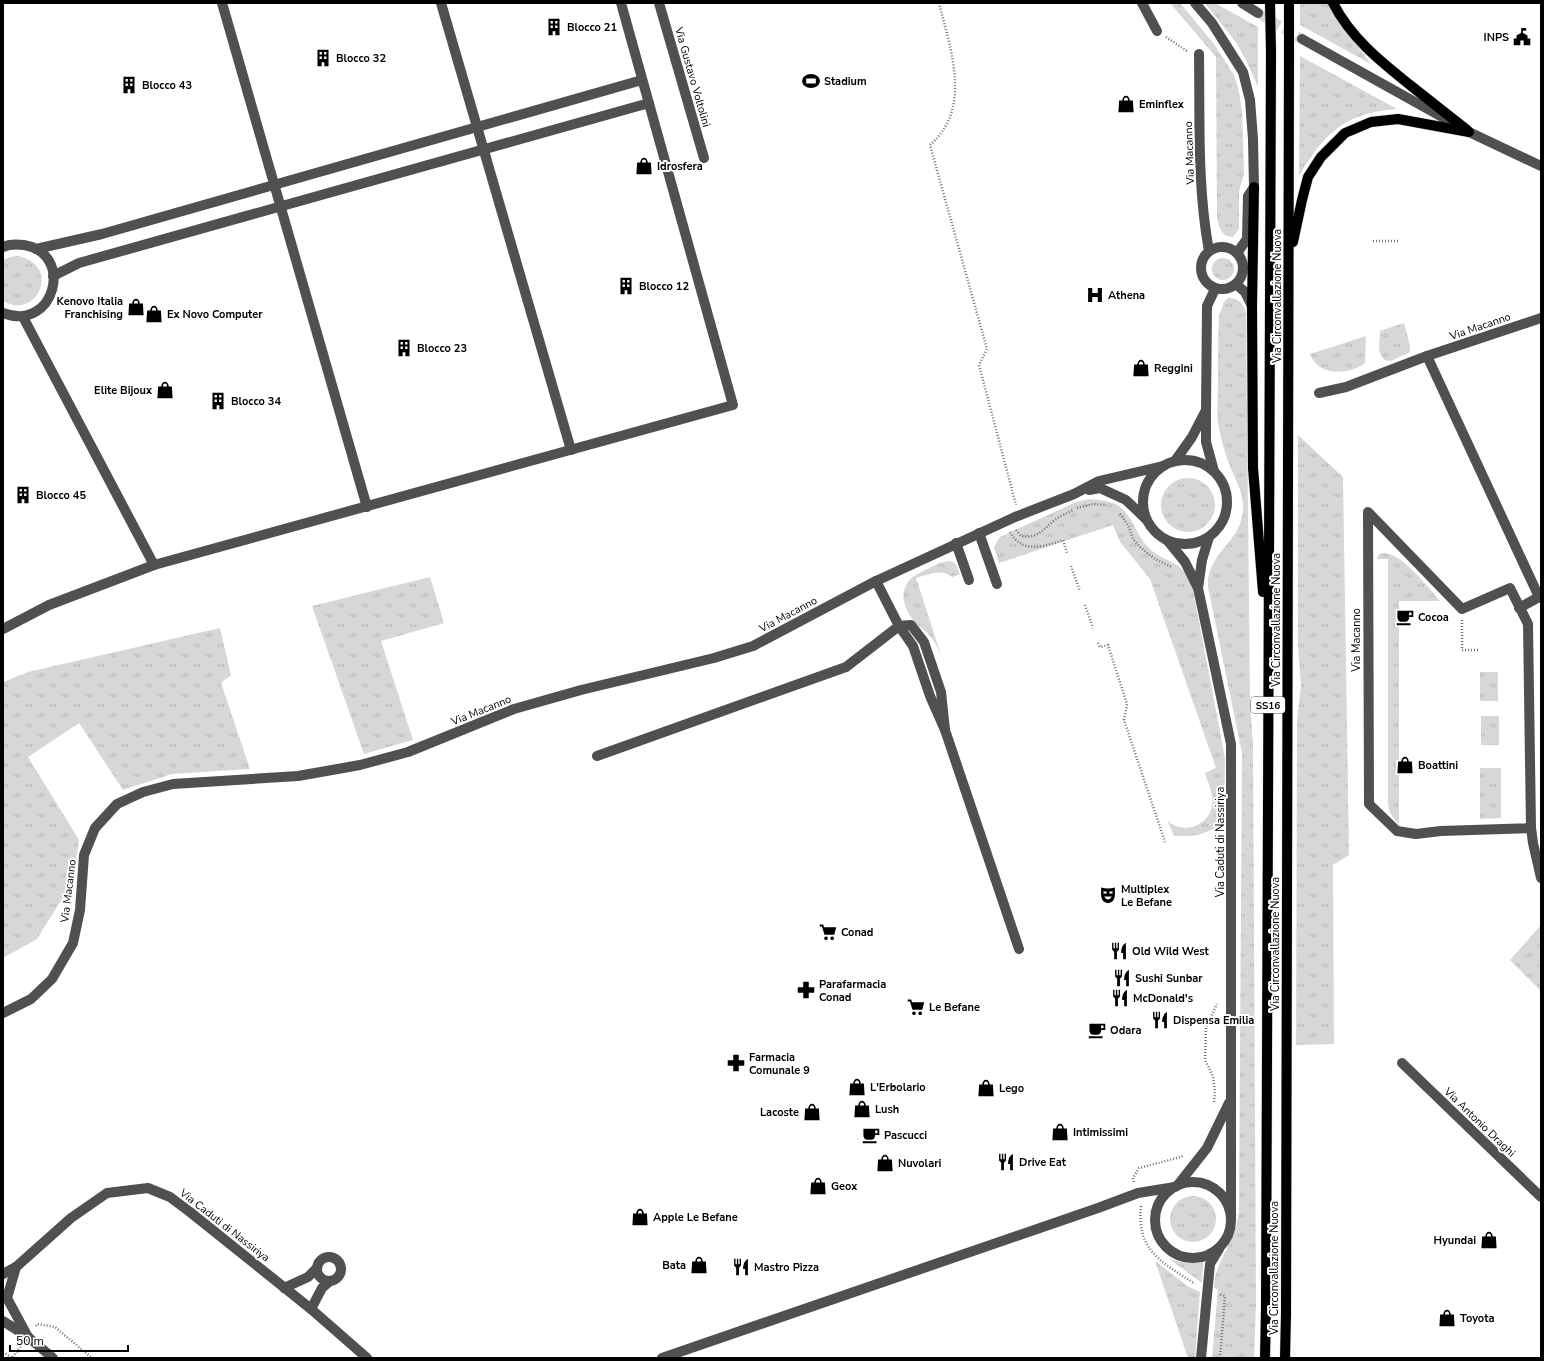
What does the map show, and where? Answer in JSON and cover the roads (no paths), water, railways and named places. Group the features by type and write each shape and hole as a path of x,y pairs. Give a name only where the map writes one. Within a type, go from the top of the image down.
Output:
{"main road":[{"name":"Via Circonvallazione Nuova","path":"1265,1358 1269,673 1270,3"},
{"name":"Via Circonvallazione Nuova","path":"1285,1358 1289,3"},
{"path":"1333,3 1351,30 1377,58 1469,132"},
{"path":"1289,264 1308,177 1321,157 1345,133 1371,122 1398,119 1469,132"},
{"path":"1254,186 1252,306 1253,468 1269,673"}],"street":[{"path":"222,3 367,507"},
{"path":"442,3 571,450"},
{"path":"3,629 49,605 154,565 733,405 621,3"},
{"name":"Via Gustavo Voltolini","path":"659,3 704,158"},
{"path":"1142,3 1157,31"},
{"path":"1195,3 1212,24 1243,72 1250,100 1254,186 1248,196 1247,239 1237,253"},
{"path":"1242,3 1258,13"},
{"path":"1302,39 1469,132 1541,166"},
{"name":"Via Macanno","path":"1199,54 1200,173 1205,227 1209,251"},
{"path":"36,249 102,234 642,80"},
{"path":"53,276 78,263 281,208 649,103"},
{"path":"3,313 10,316 23,317 35,313 44,305 51,295 54,283 53,271 48,260 40,251 29,246 4,244"},
{"path":"1222,247 1228,248 1237,253 1242,263 1243,271 1241,278 1236,284 1223,290 1209,286 1201,274 1200,268 1202,261 1209,251 1222,247"},
{"path":"1236,284 1245,292 1252,306"},
{"path":"1210,537 1218,530 1225,516 1228,500 1223,484 1214,471 1206,442 1207,306 1216,289"},
{"path":"23,317 154,565"},
{"name":"Via Macanno","path":"1319,393 1346,387 1427,356 1541,318"},
{"path":"1427,356 1539,597 1519,608 1528,624 1531,828 1541,878"},
{"path":"1175,461 1192,437 1206,410"},
{"name":"Via Macanno","path":"3,1013 32,999 52,979 73,943 80,910 84,856 95,828 117,804 142,792 173,784 298,776 360,765 408,752 514,709 581,690 714,658 753,646 876,581 1005,521 1074,494 1099,481 1163,466 1175,461 1185,460 1203,464 1214,471"},
{"name":"Via Macanno","path":"1146,519 1143,501 1147,485 1154,474 1163,466"},
{"name":"Via Macanno","path":"1074,494 1100,488 1126,500 1146,519 1155,532 1168,541 1182,545 1197,543 1210,537"},
{"name":"Via Macanno","path":"1519,608 1510,588 1462,609 1368,512 1369,804 1397,831 1416,834 1441,831 1531,828"},
{"path":"979,533 997,584"},
{"name":"Via Caduti di Nassiriya","path":"1198,588 1202,560 1210,537"},
{"name":"Via Caduti di Nassiriya","path":"1168,541 1186,562 1198,588 1231,744 1231,1219 1229,1233 1210,1264 1201,1358"},
{"path":"956,543 969,580"},
{"path":"876,581 899,626"},
{"path":"597,756 846,667 899,626 912,625 924,642 941,692 945,730 1019,949"},
{"name":"Via Antonio Draghi","path":"1402,1063 1541,1197"},
{"name":"Via Caduti di Nassiriya","path":"1221,1246 1208,1255 1192,1258 1176,1254 1165,1245 1157,1231 1156,1212 1165,1195 1176,1186 1207,1148 1230,1100"},
{"path":"662,1358 1138,1193 1195,1182 1212,1188 1220,1193 1226,1201 1231,1219"},
{"name":"Via Caduti di Nassiriya","path":"3,1274 16,1267 71,1218 107,1193 148,1188 170,1197 311,1309 367,1358"},
{"path":"284,1288 308,1277 316,1269 322,1258 330,1256 338,1260 341,1267 340,1275 322,1288 311,1309"},
{"path":"16,1267 8,1298 28,1337"},
{"path":"316,1269 320,1277 330,1281"},
{"path":"3,1321 28,1337 53,1358"}],"tunnel":[{"path":"1258,13 1302,39"}],"place":[{"name":"Blocco 21","path":"554,27"},
{"name":"INPS","path":"1522,37"},
{"name":"Blocco 32","path":"323,58"},
{"name":"Stadium","path":"811,81"},
{"name":"Blocco 43","path":"129,85"},
{"name":"Eminflex","path":"1126,104"},
{"name":"Idrosfera","path":"644,166"},
{"name":"Blocco 12","path":"626,286"},
{"name":"Athena","path":"1095,295"},
{"name":"Kenovo Italia Franchising","path":"136,307"},
{"name":"Ex Novo Computer","path":"154,314"},
{"name":"Blocco 23","path":"404,348"},
{"name":"Reggini","path":"1141,368"},
{"name":"Elite Bijoux","path":"165,390"},
{"name":"Blocco 34","path":"218,401"},
{"name":"Blocco 45","path":"23,495"},
{"name":"Cocoa","path":"1405,617"},
{"name":"Boattini","path":"1405,765"},
{"name":"Multiplex Le Befane","path":"1108,895"},
{"name":"Conad","path":"828,932"},
{"name":"Old Wild West","path":"1119,951"},
{"name":"Sushi Sunbar","path":"1122,978"},
{"name":"Parafarmacia Conad","path":"806,990"},
{"name":"McDonald's","path":"1120,998"},
{"name":"Le Befane","path":"916,1007"},
{"name":"Dispensa Emilia","path":"1160,1020"},
{"name":"Odara","path":"1097,1030"},
{"name":"Farmacia Comunale 9","path":"736,1063"},
{"name":"L'Erbolario","path":"857,1087"},
{"name":"Lego","path":"986,1088"},
{"name":"Lush","path":"862,1109"},
{"name":"Lacoste","path":"812,1112"},
{"name":"Intimissimi","path":"1060,1132"},
{"name":"Pascucci","path":"871,1135"},
{"name":"Drive Eat","path":"1006,1162"},
{"name":"Nuvolari","path":"885,1163"},
{"name":"Geox","path":"818,1186"},
{"name":"Apple Le Befane","path":"640,1217"},
{"name":"Hyundai","path":"1489,1240"},
{"name":"Bata","path":"699,1265"},
{"name":"Mastro Pizza","path":"741,1267"},
{"name":"Toyota","path":"1447,1318"}]}
